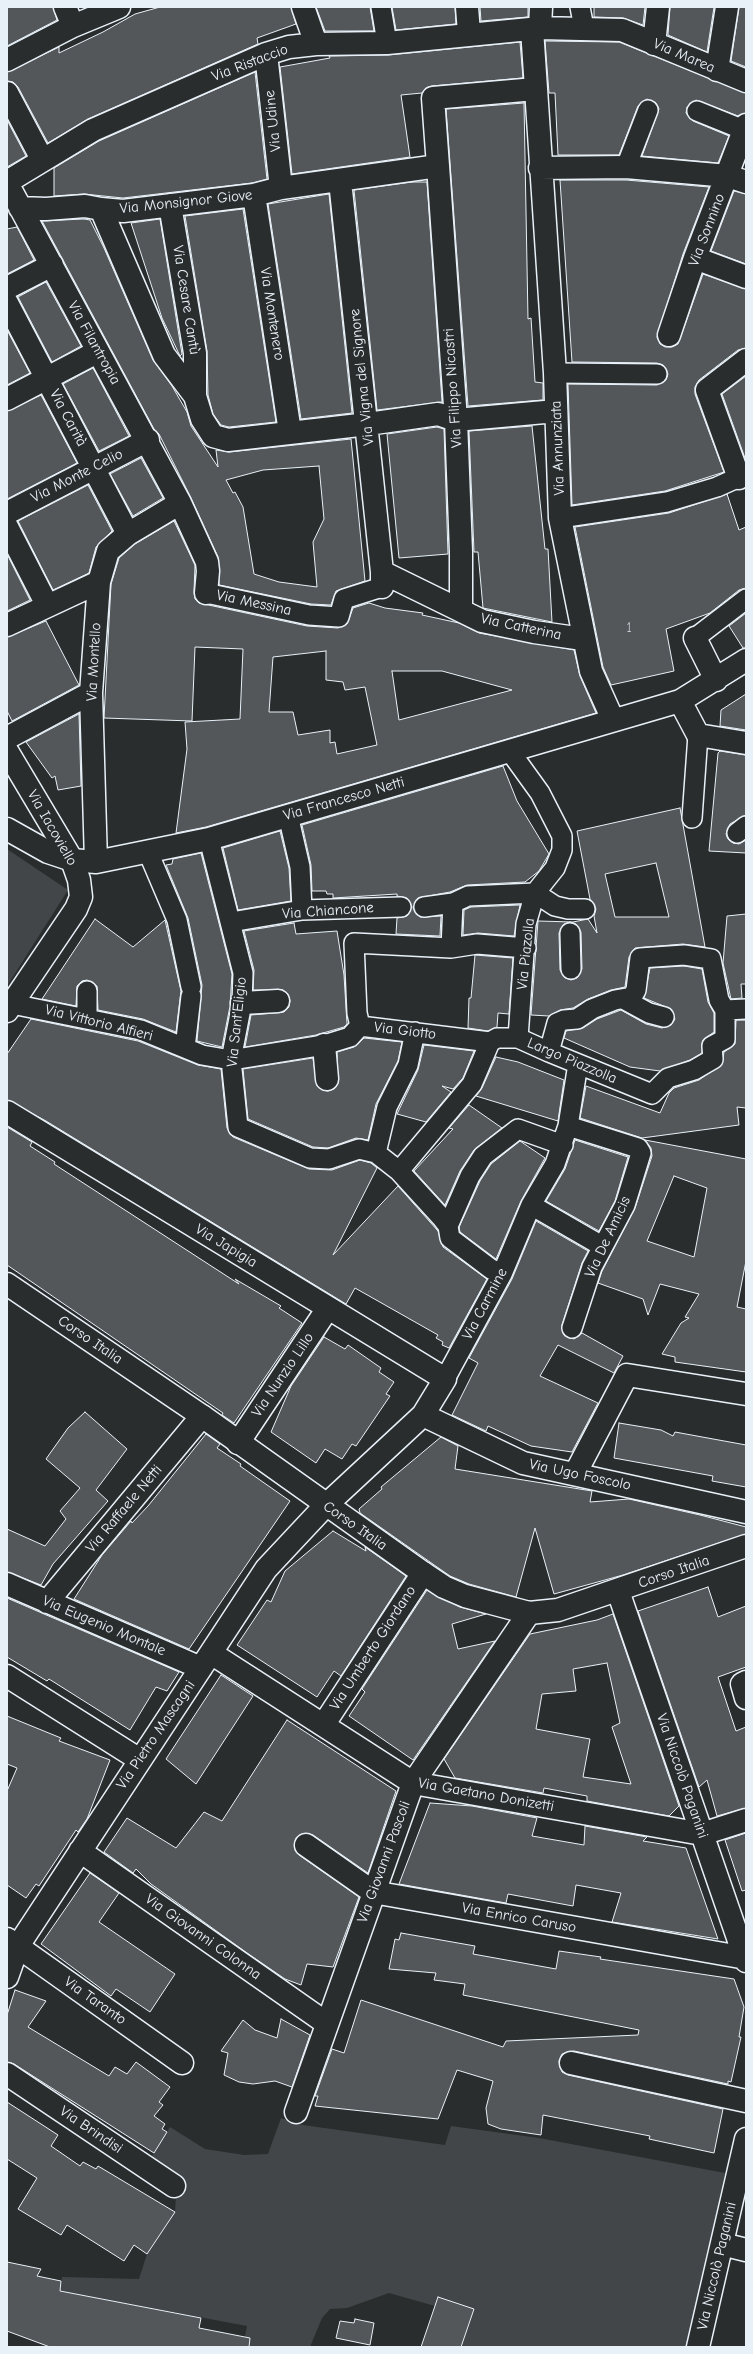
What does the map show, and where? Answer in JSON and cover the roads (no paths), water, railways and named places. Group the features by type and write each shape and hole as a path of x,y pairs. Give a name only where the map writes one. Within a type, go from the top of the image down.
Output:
{"street":[{"path":"7,60 69,16 119,7"},
{"path":"304,7 316,44"},
{"path":"381,7 387,43"},
{"path":"467,7 469,33"},
{"path":"654,44 658,7"},
{"path":"717,70 727,7"},
{"name":"Via Ristaccio","path":"7,182 42,159 93,130 266,54 289,47 316,44 387,43 582,17 622,30"},
{"name":"Via Annunziata","path":"532,23 540,168 555,373 560,518 583,639 591,671 613,720"},
{"name":"Via Marea","path":"622,30 746,81"},
{"name":"Via Udine","path":"266,54 281,188"},
{"path":"438,166 433,98 535,89"},
{"path":"7,93 42,159"},
{"path":"626,167 648,110"},
{"path":"697,111 745,127"},
{"name":"Via Sonnino","path":"669,335 695,258 737,179 745,127"},
{"name":"Via Monsignor Giove","path":"438,166 340,181 281,188 254,195 123,211 101,209 164,355 195,396 202,419 213,436 228,440 368,424 438,414 456,420"},
{"name":"Via Filippo Nicastri","path":"438,166 456,420 461,552 461,610"},
{"path":"540,168 626,167 737,179"},
{"name":"Via Vigna del Signore","path":"340,181 368,424 382,579"},
{"name":"Via Filantropia","path":"7,182 97,352 148,440 180,503"},
{"name":"Via Montenero","path":"254,195 290,432"},
{"name":"Via Cesare Cantù","path":"170,205 195,353 195,396"},
{"path":"20,208 85,206 101,209"},
{"path":"695,258 746,277"},
{"path":"7,288 52,265"},
{"name":"Via Carità","path":"7,303 128,534"},
{"path":"7,399 97,352"},
{"path":"560,518 667,502 743,476 707,390 746,360"},
{"path":"555,373 657,374"},
{"path":"456,420 556,411"},
{"name":"Via Monte Celio","path":"7,512 148,440"},
{"name":"Via Messina","path":"180,503 207,562 208,572 206,593 309,615 339,617 344,600 382,579"},
{"name":"Via Montello","path":"96,862 91,693 99,582 108,551 128,534 180,503"},
{"path":"7,527 47,605"},
{"name":"Via Catterina","path":"382,579 461,610 482,621 534,632 583,639"},
{"path":"7,625 99,582"},
{"path":"716,680 696,638 746,599"},
{"name":"Via Francesco Netti","path":"7,829 48,852 72,860 96,862 209,839 680,701 746,660"},
{"path":"7,749 91,693"},
{"path":"680,701 698,735 692,818"},
{"path":"698,735 746,743"},
{"name":"Via Iacoviello","path":"7,749 72,860 79,880 81,897 76,909 9,1008"},
{"name":"Via Piazolla","path":"509,750 540,793 562,836 562,850 555,868 535,893 526,924 526,948 518,1038"},
{"path":"288,815 300,867 302,910"},
{"name":"Via Sant'Eligio","path":"209,839 243,973 242,1003 231,1060 238,1126 310,1158 329,1159 359,1149 376,1153 400,1171 448,1226 450,1238 492,1269 502,1274"},
{"path":"148,852 177,920 191,991 185,1048"},
{"path":"424,907 453,903 468,896 535,893 545,902 573,918 571,969"},
{"path":"451,948 453,903"},
{"name":"Via Chiancone","path":"231,922 302,910 401,907"},
{"path":"360,1026 357,1013 354,943 451,948 477,944 526,948"},
{"path":"548,1052 557,1023 564,1020 577,1019 592,1009 615,1000 625,1000 632,997 636,990 640,958 684,955 711,959 719,1000 726,1010 746,1009"},
{"path":"87,991 87,1018"},
{"path":"625,1000 649,1013 664,1017"},
{"path":"242,1003 278,1001"},
{"name":"Via Vittorio Alfieri","path":"9,1008 87,1018 140,1030 202,1055 231,1060"},
{"name":"Largo Piazzolla","path":"490,1042 497,1038 518,1038 548,1052 652,1094 668,1078 694,1070 713,1059 712,1046 725,1039 726,1010"},
{"name":"Via Giotto","path":"231,1060 324,1045 350,1037 360,1026 490,1042"},
{"path":"376,1153 387,1107 408,1065 415,1032"},
{"path":"400,1171 472,1084 490,1042"},
{"path":"324,1045 327,1079"},
{"name":"Via Carmine","path":"325,1506 423,1415 445,1379 502,1274 532,1205 555,1164 568,1126 578,1064"},
{"name":"Via Japigia","path":"7,1112 445,1379"},
{"name":"Via De Amicis","path":"568,1126 641,1150 625,1205 592,1267 572,1328"},
{"path":"448,1226 470,1176 483,1156 518,1129 562,1145"},
{"path":"532,1205 602,1246"},
{"name":"Corso Italia","path":"7,1284 202,1416 325,1506 423,1573 444,1587 465,1596 529,1613 558,1610 618,1591 746,1546"},
{"name":"Via Nunzio Lillo","path":"238,1443 328,1308"},
{"path":"575,1474 627,1374 746,1394"},
{"name":"Via Ugo Foscolo","path":"423,1415 524,1463 746,1512"},
{"name":"Via Raffaele Netti","path":"47,1602 202,1416"},
{"name":"Via Pietro Mascagni","path":"7,1977 12,1943 80,1851 266,1568 325,1506"},
{"name":"Via Umberto Giordano","path":"324,1724 423,1573"},
{"name":"Via Eugenio Montale","path":"7,1584 47,1602 206,1660"},
{"name":"Via Niccolò Paganini","path":"618,1591 746,1959"},
{"name":"Via Giovanni Pascoli","path":"296,2112 326,2023 413,1783 529,1613"},
{"name":"Via Gaetano Donizetti","path":"206,1660 324,1724 413,1783 702,1834 746,1820"},
{"path":"7,1676 140,1760"},
{"path":"746,1682 742,1684 746,1698"},
{"name":"Via Enrico Caruso","path":"306,1845 373,1892 746,1959"},
{"name":"Via Giovanni Colonna","path":"80,1851 326,2023"},
{"name":"Via Taranto","path":"12,1943 182,2063"},
{"path":"571,2063 746,2101"},
{"name":"Via Brindisi","path":"7,2074 174,2186"},
{"name":"Via Niccolò Paganini","path":"698,2347 746,2139"},
{"path":"722,2244 746,2250"}]}
